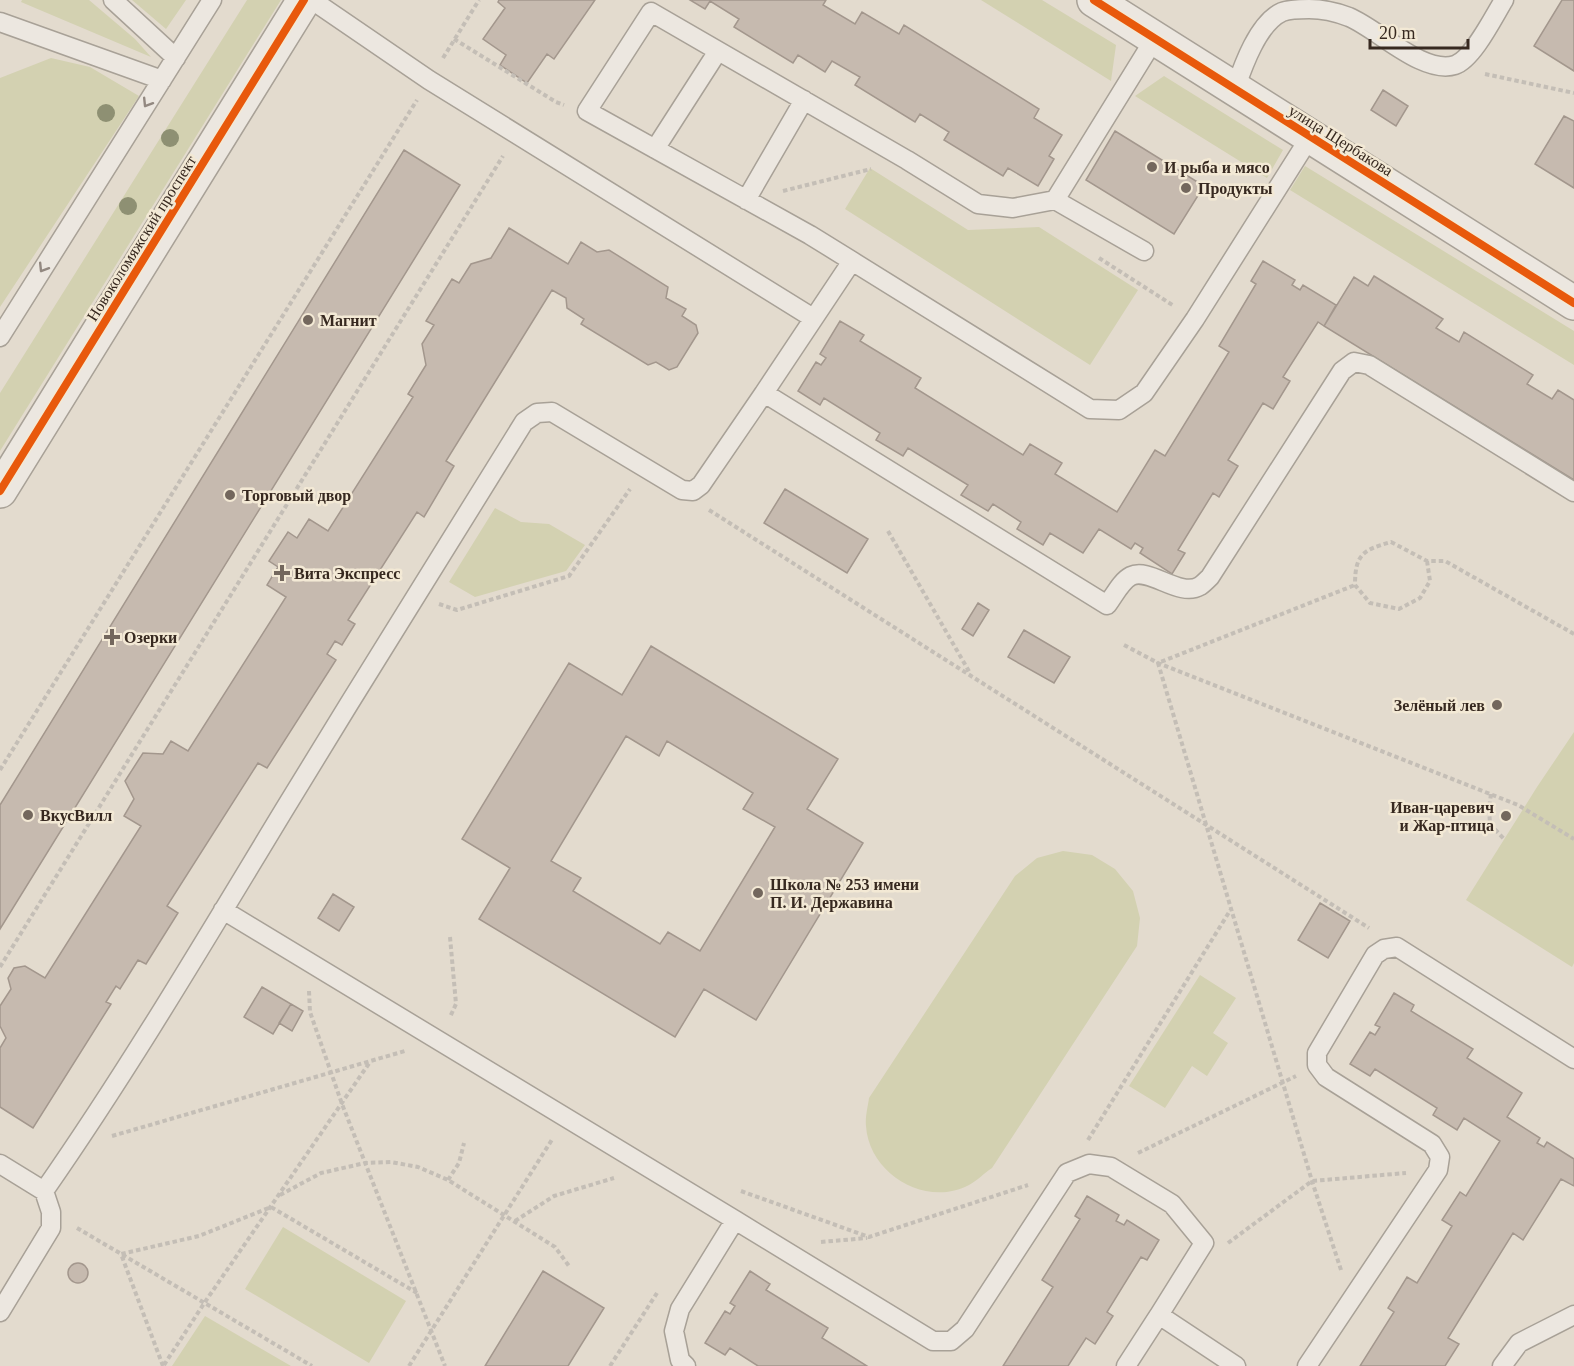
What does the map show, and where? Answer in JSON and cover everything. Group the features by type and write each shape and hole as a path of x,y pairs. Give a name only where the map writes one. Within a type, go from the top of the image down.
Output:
{"street":[{"name":"Новоколомяжский проспект","path":"0,491 304,0"},
{"name":"улица Щербакова","path":"1094,0 1574,303"}],"lane":[{"path":"113,0 176,58"},
{"path":"0,337 212,0"},
{"path":"312,0 429,80 813,318"},
{"path":"1235,89 1245,60 1259,36 1272,20 1278,6 1325,9 1351,18 1432,65 1455,65 1473,50 1504,0"},
{"path":"1144,251 1055,200 1013,208 978,204 907,160 718,51 648,6 587,111 810,235 1090,409 1119,410 1144,393 1195,319 1310,137"},
{"path":"0,22 162,80"},
{"path":"1055,200 1155,38"},
{"path":"655,149 718,51"},
{"path":"746,200 804,100"},
{"path":"44,1191 223,910 524,422 537,413 552,412 682,490 693,491 701,485 852,261"},
{"path":"764,393 1107,605 1127,579 1134,574 1144,575 1183,589 1198,587 1210,577 1342,371 1354,362 1370,365 1574,492"},
{"path":"223,910 933,1341 951,1341 965,1329 1067,1173 1089,1164 1111,1167 1172,1204 1204,1243 1126,1366"},
{"path":"1307,1366 1438,1170 1440,1157 1432,1144 1326,1077 1317,1065 1317,1053 1375,955 1384,949 1397,946 1574,1059"},
{"path":"0,1164 44,1191 51,1212 51,1228 0,1312"},
{"path":"686,1366 680,1360 674,1331 680,1309 735,1220"},
{"path":"1159,1315 1236,1366"},
{"path":"1502,1366 1519,1343 1574,1315"}],"path":[{"path":"0,770 479,0"},
{"path":"454,39 556,102 587,111"},
{"path":"1440,65 1574,93"},
{"path":"0,967 516,135"},
{"path":"746,200 907,160"},
{"path":"416,595 457,610 569,576 645,469"},
{"path":"693,491 710,512 1397,946"},
{"path":"888,531 972,676"},
{"path":"1427,561 1430,581 1420,598 1399,609 1370,603 1355,585 1355,566 1368,548 1391,542 1427,561 1445,561 1574,634"},
{"path":"1158,663 1355,585"},
{"path":"1124,645 1158,663 1518,805 1574,839"},
{"path":"1158,663 1312,1181 1352,1300"},
{"path":"1491,794 1490,824 1504,839"},
{"path":"737,1189 869,1238 1067,1173 1231,909"},
{"path":"74,1147 332,1074 439,1040 456,1004 450,937"},
{"path":"307,960 310,1012 342,1104 445,1366"},
{"path":"163,1366 370,1062"},
{"path":"1111,1167 1317,1065"},
{"path":"409,1366 567,1117"},
{"path":"448,1180 459,1163 464,1143"},
{"path":"279,1195 321,1173 365,1163 392,1162 417,1167 448,1180 506,1215 555,1247 569,1266"},
{"path":"1224,1246 1312,1181 1438,1170"},
{"path":"515,1221 554,1196 621,1175"},
{"path":"271,1207 417,1293"},
{"path":"121,1254 199,1236 271,1207"},
{"path":"51,1212 312,1366"},
{"path":"121,1254 163,1366"}],"shaded area":[{"path":"22,0 89,0 135,39 151,57 21,2"},
{"path":"132,0 186,0 166,29"},
{"path":"247,0 281,0 0,451 0,393"},
{"path":"981,0 1042,0 1116,45 1111,81"},
{"path":"51,58 90,67 139,96 0,307 0,78"},
{"path":"1164,76 1283,150 1267,178 1135,96"},
{"path":"1305,166 1574,331 1574,365 1290,190"},
{"path":"870,168 968,230 1039,227 1138,290 1090,365 845,209"},
{"path":"495,508 521,522 549,524 585,545 566,571 475,597 449,582"},
{"path":"1574,732 1574,963 1572,967 1466,900"},
{"path":"1063,851 1092,855 1115,869 1133,891 1140,918 1137,946 992,1168 969,1185 952,1191 935,1192 918,1189 902,1182 877,1159 870,1143 866,1123 869,1098 1015,876 1037,858"},
{"path":"1200,975 1236,998 1213,1033 1228,1043 1207,1076 1192,1066 1165,1108 1129,1086"},
{"path":"283,1227 406,1301 369,1363 245,1289"},
{"path":"205,1316 291,1366 172,1366"}],"building":[{"path":"499,0 595,0 554,59 547,54 527,83 500,65 506,55 483,39 505,8 498,2"},
{"path":"690,0 826,0 823,5 855,24 862,12 899,34 904,25 1039,109 1034,118 1062,135 1049,156 1054,159 1038,186 1008,168 1003,176 944,140 949,132 920,114 915,122 855,85 860,77 832,61 825,72 798,55 793,63 734,27 739,19 710,1 705,9"},
{"path":"1562,0 1574,0 1574,71 1534,46"},
{"path":"1383,90 1408,106 1396,126 1371,110"},
{"path":"1564,116 1574,121 1574,188 1535,164"},
{"path":"1115,131 1204,186 1174,234 1086,180"},
{"name":"Торговый двор","path":"404,150 460,185 0,929 0,805"},
{"path":"509,228 568,264 581,242 597,252 609,250 668,287 666,298 686,309 682,316 696,325 698,333 677,367 669,370 656,362 648,365 581,324 584,319 567,308 566,298 552,290 446,461 454,466 424,517 417,512 348,620 355,624 342,645 335,641 327,654 336,660 267,768 258,763 167,906 178,913 146,964 138,960 120,989 116,986 106,1002 111,1004 33,1128 0,1107 0,1048 6,1038 0,1026 0,1006 11,989 8,978 14,968 25,966 45,978 141,826 124,816 134,799 125,781 143,753 163,754 171,741 188,751 286,597 267,585 278,567 269,561 288,532 297,538 309,519 328,531 413,397 408,394 426,365 422,344 434,325 426,321 452,279 459,283 471,264 491,258"},
{"path":"1263,261 1295,280 1292,285 1300,290 1303,285 1336,305 1324,326 1318,322 1283,377 1290,381 1273,409 1263,403 1228,460 1238,466 1219,497 1213,493 1178,550 1185,553 1172,574 1140,553 1143,548 1135,543 1131,549 1099,529 1083,553 1050,533 1043,545 1017,529 1021,522 993,504 988,511 961,495 968,485 908,448 903,456 876,440 880,433 824,398 820,405 798,391 816,362 821,365 826,358 820,354 840,321 864,335 860,341 921,378 915,388 1023,455 1030,444 1062,463 1055,474 1117,512 1155,450 1165,456 1229,352 1219,346 1256,284 1251,281"},
{"path":"1374,276 1443,319 1436,328 1459,342 1464,332 1533,375 1527,384 1552,399 1558,390 1574,400 1574,480 1324,326 1354,277 1368,286"},
{"path":"785,489 868,539 847,573 764,523"},
{"path":"978,603 989,610 973,636 962,629"},
{"path":"1024,630 1070,657 1054,683 1008,657"},
{"path":"651,646 838,759 807,809 863,843 756,1020 704,989 675,1037 479,919 510,868 462,839 569,663 622,695","holes":["626,736 659,756 667,741 753,793 743,809 775,827 700,951 668,932 660,944 573,891 581,878 551,861"]},
{"path":"333,894 354,907 339,931 318,918"},
{"path":"1320,903 1350,921 1328,958 1298,940"},
{"path":"262,987 291,1004 273,1034 244,1017"},
{"path":"1394,993 1414,1005 1411,1011 1473,1049 1467,1058 1522,1093 1507,1117 1540,1138 1537,1143 1544,1147 1547,1142 1574,1159 1574,1186 1561,1179 1523,1240 1513,1233 1448,1338 1459,1344 1445,1366 1360,1366 1394,1312 1388,1308 1407,1277 1417,1283 1452,1226 1442,1220 1460,1192 1466,1196 1500,1141 1464,1118 1457,1130 1433,1115 1437,1108 1375,1069 1370,1076 1350,1064 1370,1032 1375,1035 1380,1027 1375,1025"},
{"path":"291,1004 303,1011 292,1031 279,1023"},
{"path":"1087,1196 1119,1215 1116,1221 1124,1225 1127,1220 1159,1240 1147,1260 1141,1257 1107,1312 1113,1316 1095,1344 1086,1338 1068,1366 1003,1366 1053,1287 1042,1280 1080,1219 1075,1216"},
{"path":"78,1263 85,1266 88,1273 85,1280 78,1283 71,1280 68,1273 71,1266"},
{"path":"543,1271 604,1308 568,1366 485,1366"},
{"path":"750,1271 770,1284 766,1290 828,1328 822,1338 867,1366 758,1366 730,1348 725,1355 705,1343 725,1311 730,1314 735,1306 730,1303"}],"cycle path":[{"path":"0,491 304,0"},
{"path":"1094,0 1574,303"}],"place":[{"name":"И рыба и мясо","path":"1152,167"},
{"name":"Продукты","path":"1186,188"},
{"name":"Магнит","path":"308,320"},
{"name":"Торговый двор","path":"230,495"},
{"name":"Вита Экспресс","path":"282,573"},
{"name":"Озерки","path":"112,637"},
{"name":"Зелёный лев","path":"1497,705"},
{"name":"ВкусВилл","path":"28,815"},
{"name":"Иван-царевич и Жар-птица","path":"1506,816"},
{"name":"Школа № 253 имени П. И. Державина","path":"758,893"}]}
